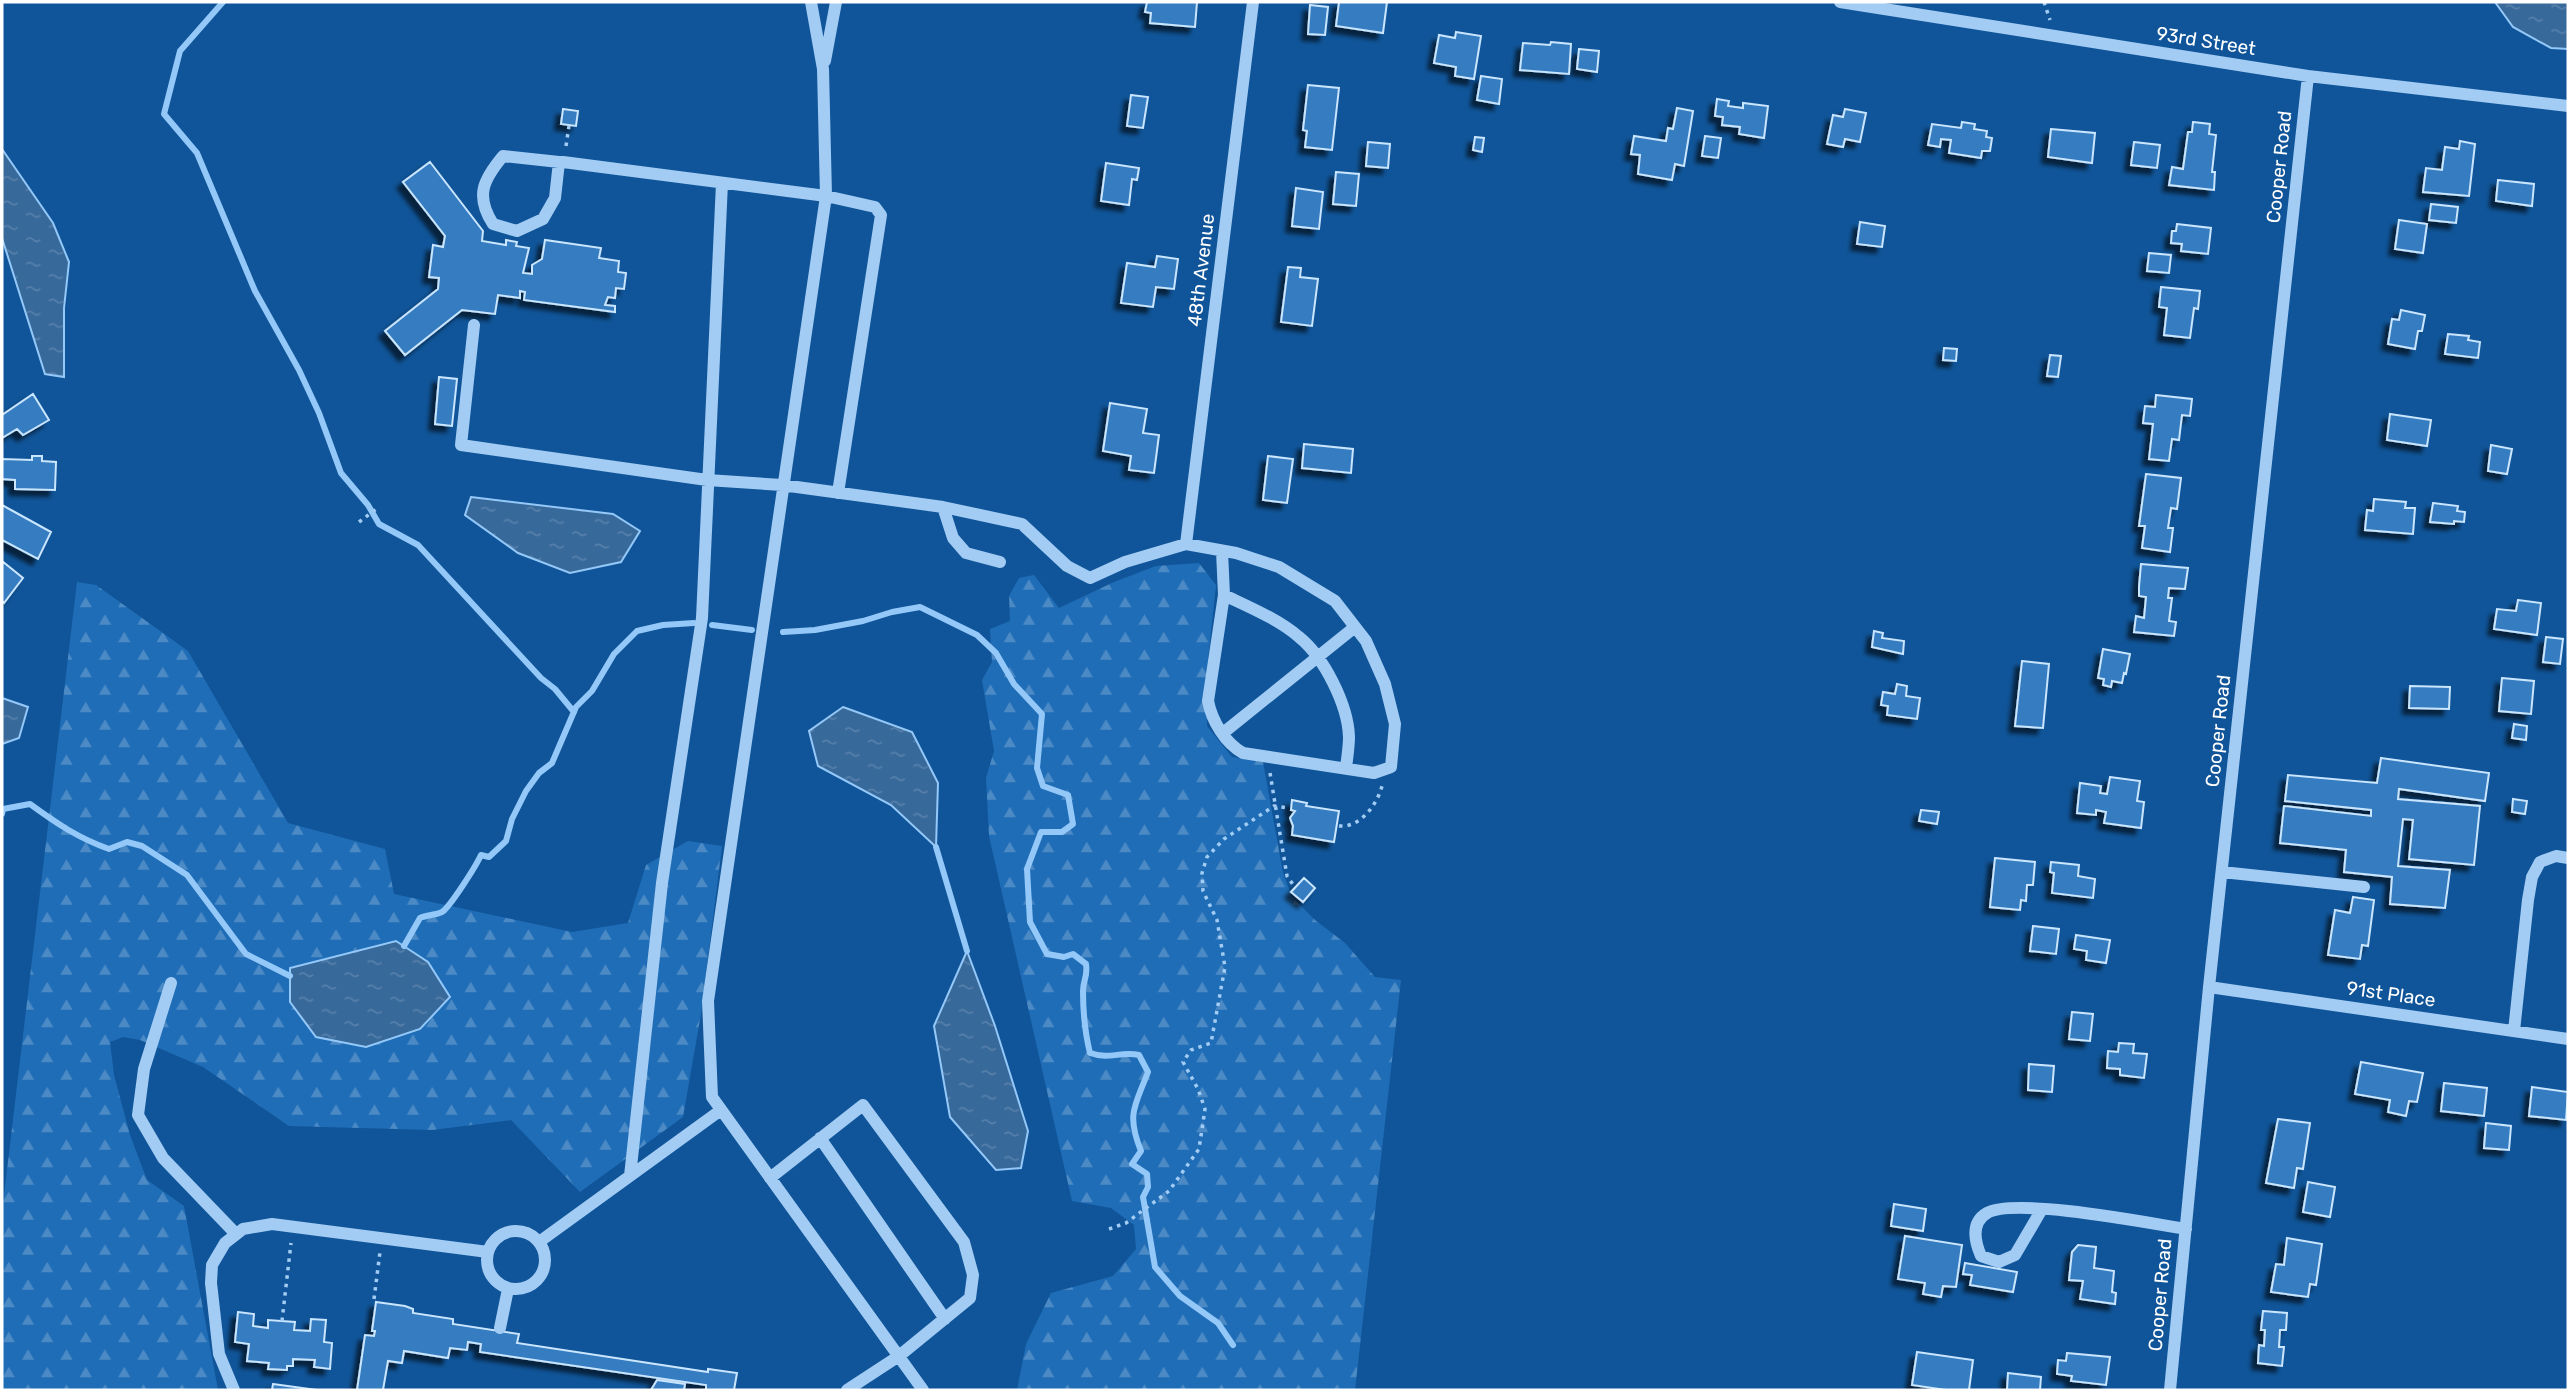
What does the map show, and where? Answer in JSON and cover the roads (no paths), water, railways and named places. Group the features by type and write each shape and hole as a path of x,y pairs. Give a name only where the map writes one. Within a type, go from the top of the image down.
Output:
{"street":[{"path":"811,2 823,69 825,196 708,1001 712,1097 923,1390"},
{"path":"823,69 836,2"},
{"name":"48th Avenue","path":"1186,544 1253,2"},
{"name":"93rd Street","path":"1840,2 2308,76 2568,106"},
{"name":"Cooper Road","path":"2171,1390 2209,987 2308,76"},
{"path":"561,162 555,198 543,219 517,231 493,224 484,210 482,191 489,173 503,156 561,162 825,196 875,207 880,215 838,493"},
{"path":"630,1176 662,883 702,618 722,183"},
{"path":"474,325 461,445 707,480 782,485 943,507 1021,524 1067,566 1090,578 1125,562 1186,544 1222,551 1279,567 1335,601 1367,641 1385,684 1395,724 1391,767 1374,773 1243,753 1232,747 1211,714 1208,701 1224,595 1222,551"},
{"path":"943,507 953,537 966,553 1000,562"},
{"path":"1224,595 1264,614 1300,638 1317,657 1340,699 1349,735 1346,769"},
{"path":"1223,733 1355,627"},
{"path":"2515,1031 2532,877 2540,862 2556,856 2568,858"},
{"path":"2222,872 2364,887"},
{"path":"171,982 144,1069 138,1115 163,1158 236,1234"},
{"name":"91st Place","path":"2209,987 2568,1039"},
{"path":"770,1178 863,1105 964,1242 973,1275 970,1298 899,1356 847,1390"},
{"path":"539,1242 721,1110"},
{"path":"820,1138 945,1319"},
{"path":"2042,1209 2015,1255 1999,1262 1981,1256 1974,1241 1976,1225 1987,1213 2011,1208 2042,1209 2186,1229"},
{"path":"231,1388 219,1354 211,1283 212,1265 225,1243 243,1229 272,1224 488,1252"},
{"path":"507,1232 528,1233 539,1242 546,1259 541,1277 526,1288 508,1289 495,1281 488,1267 488,1252 495,1240 507,1232"},
{"path":"500,1328 508,1289"}],"water":[{"path":"2495,2 2568,2 2568,49 2551,48 2513,27"},
{"path":"2,149 53,223 69,262 64,308 64,377 45,374 2,238"},
{"path":"471,497 613,514 640,531 621,562 570,573 518,553 465,515"},
{"path":"2,698 28,707 19,738 2,744"},
{"path":"843,707 912,732 938,783 936,847 891,805 818,766 809,731"},
{"path":"396,941 428,962 450,997 420,1029 366,1047 316,1037 290,1002 290,968"},
{"path":"967,951 995,1026 1028,1131 1021,1168 996,1170 950,1117 934,1026"}],"waterway":[{"path":"223,2 180,51 164,114 197,153 255,291 299,370 319,413 341,473 368,505 379,524 418,545 574,712"},
{"path":"783,632 815,630 920,607 977,635 996,653 1014,684 1042,714 1037,768 1043,786 1068,795 1073,824 1062,832 1041,832 1027,869 1030,922 1047,954 1064,957 1073,954 1086,964 1083,1007 1090,1053 1103,1056 1139,1055 1148,1072 1134,1110 1134,1128 1141,1151 1132,1164 1147,1174 1148,1187 1143,1197 1155,1267 1180,1296 1218,1323 1233,1345"},
{"path":"404,946 420,918 446,909 481,855 489,857 506,841 512,819 526,791 539,773 552,763 576,707 592,691 614,654 637,631 663,625 694,623"},
{"path":"712,625 752,630"},
{"path":"2,814 3,809 30,804 68,830 109,849 127,842 142,846 187,875 246,954 290,976"},
{"path":"936,847 967,951"}]}
